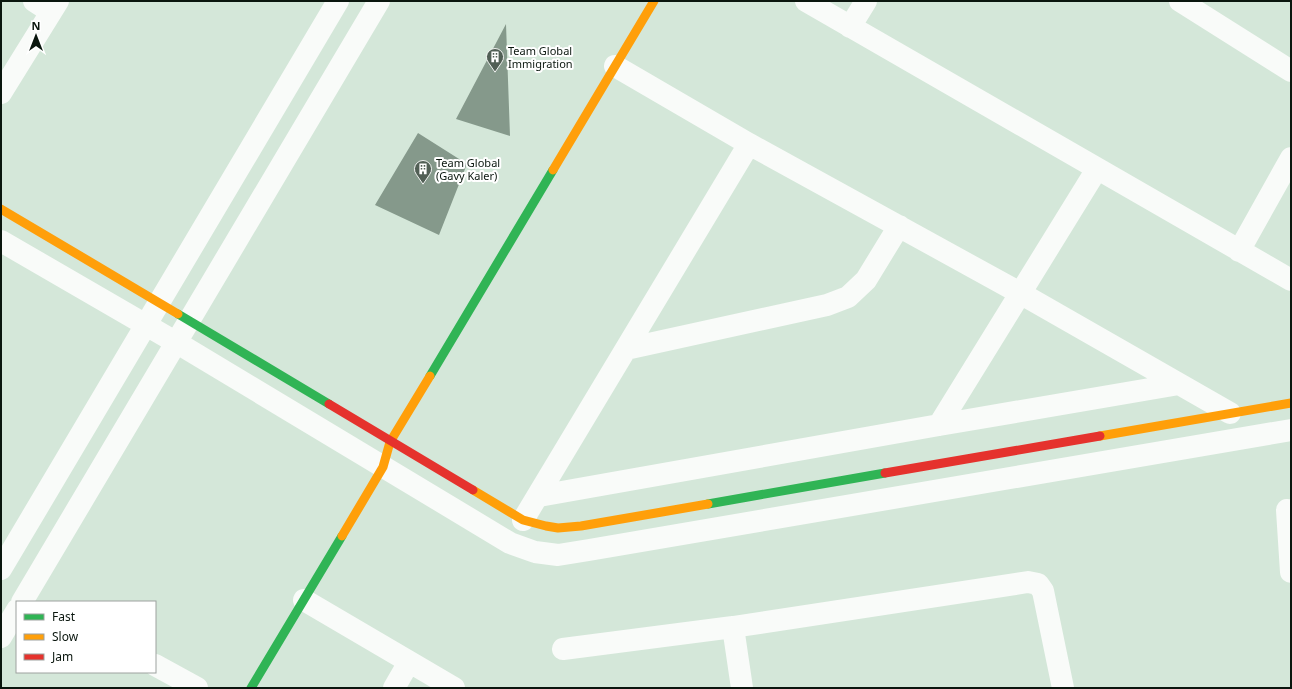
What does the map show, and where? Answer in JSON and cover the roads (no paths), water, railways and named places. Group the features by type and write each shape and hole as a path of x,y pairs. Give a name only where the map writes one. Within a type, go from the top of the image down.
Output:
{"street":[{"path":"1,569 338,1"},
{"path":"23,601 379,1"},
{"path":"251,688 383,467 390,442 654,1"},
{"path":"806,1 1291,280"},
{"path":"850,27 866,1"},
{"path":"1180,1 1291,71"},
{"path":"1,93 48,4"},
{"path":"615,66 749,144 1020,293 1230,413"},
{"path":"523,520 539,496 749,144"},
{"path":"1239,251 1291,158"},
{"path":"939,425 1097,169"},
{"path":"1,209 390,442 523,520 540,526 559,528 581,526 1291,403"},
{"path":"626,349 827,305 848,297 866,280 899,226"},
{"path":"1,241 176,342 510,544 535,552 558,554 1291,430"},
{"path":"539,496 1179,384"},
{"path":"1287,510 1291,572"},
{"path":"564,649 733,627 1028,582 1038,584 1043,591 1063,688"},
{"path":"304,600 454,688"},
{"path":"1,637 16,612"},
{"path":"733,627 742,688"},
{"path":"394,688 409,662"},
{"path":"156,666 197,688"}],"place":[{"name":"Team Global Immigration","path":"495,72"},
{"name":"Team Global (Gavy Kaler)","path":"423,184"}]}
